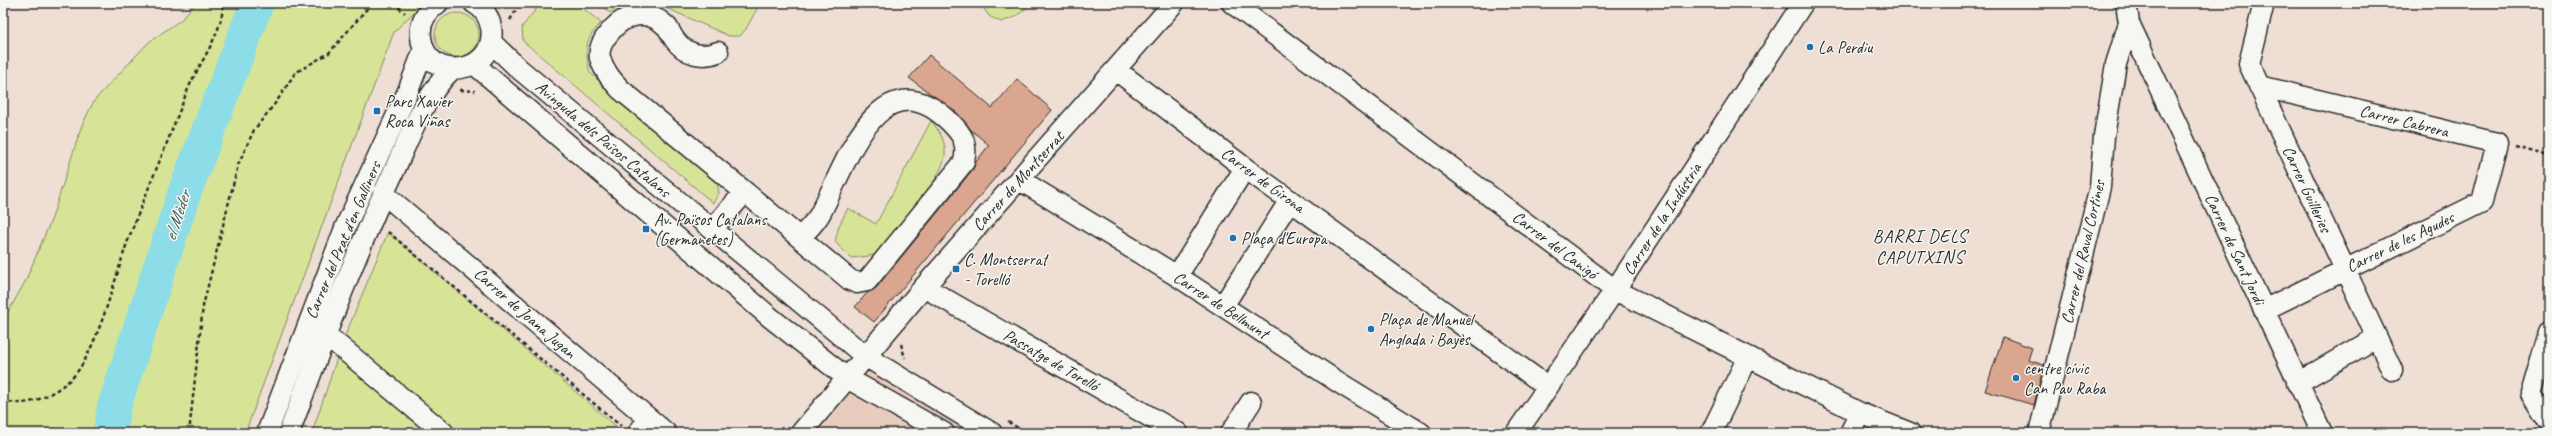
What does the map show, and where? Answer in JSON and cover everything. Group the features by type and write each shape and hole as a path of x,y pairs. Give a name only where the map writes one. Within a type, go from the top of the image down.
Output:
{"street":[{"path":"428,8 421,32 424,49 436,63 452,69 474,64 484,55 491,42 489,21 482,10 474,3"},
{"path":"489,21 498,3"},
{"name":"Carrer de Montserrat","path":"801,433 924,287 1020,180 1174,3"},
{"name":"Carrer del Canigó","path":"1232,3 1614,290 1860,413 1910,433"},
{"name":"Carrer de la Indústria","path":"1516,433 1614,290 1803,3"},
{"name":"Carrer de Sant Jordi","path":"2126,3 2129,23 2264,310 2296,383 2322,433"},
{"name":"Carrer Guilleries","path":"2264,3 2249,64 2392,370"},
{"path":"718,52 706,57 691,54 676,42 667,28 651,16 630,15 617,23 603,41 600,56 606,73 620,89 850,280 857,283 867,281 964,162 967,148 963,134 946,119 925,105 909,101 890,104 877,113 860,132 820,214 800,238"},
{"name":"Carrer del Raval Cortines","path":"2039,433 2100,187 2104,136 2116,64 2129,23"},
{"name":"Avinguda dels Països Catalans","path":"491,42 518,68 865,356 992,433"},
{"name":"Carrer del Prat d'en Galliners","path":"267,433 345,228 408,91 424,49"},
{"path":"2116,64 2128,59 2149,64"},
{"name":"Avinguda dels Països Catalans","path":"474,64 766,313 847,378 944,433"},
{"name":"Carrer del Prat d'en Galliners","path":"289,433 347,274 383,193 425,102 439,82 452,69"},
{"name":"Carrer de Girona","path":"1116,70 1245,168 1548,387"},
{"name":"Carrer Cabrera","path":"2259,86 2498,143"},
{"name":"Carrer de les Agudes","path":"2264,310 2482,202 2498,143"},
{"path":"1176,276 1245,168"},
{"name":"Carrer de Bellmunt","path":"1020,180 1176,276 1338,382 1421,433"},
{"path":"712,229 744,192"},
{"name":"Carrer de Joana Jugan","path":"383,193 637,427 666,433"},
{"path":"1223,306 1290,200"},
{"name":"Passatge de Torelló","path":"924,287 1178,433"},
{"path":"2549,332 2531,394 2549,422"},
{"path":"326,334 444,433"},
{"path":"2296,383 2376,338"},
{"path":"1711,433 1748,357"},
{"path":"1231,433 1251,402"},
{"path":"1850,433 1860,413"}],"path":[{"path":"3,399 12,404 42,399 71,378 89,353 128,242 193,76 216,34 223,3"},
{"path":"189,433 203,306 238,165 254,130 277,101 295,73 330,53 372,3"},
{"path":"508,26 512,14 520,3"},
{"path":"456,91 474,90 479,94"},
{"path":"2498,143 2549,156"},
{"path":"388,232 637,427"}],"shaded area":[{"path":"858,365 979,433 800,433"}],"green space":[{"path":"195,3 423,3 394,32 245,433 3,433 3,321 25,282 52,218 82,125 94,101 102,92 149,42 182,19"},
{"path":"541,3 577,3 601,23 588,41 587,58 590,73 717,183 719,193 713,203 523,41 522,27"},
{"path":"598,3 625,3 610,13"},
{"path":"655,3 760,3 746,29 740,36 729,36"},
{"path":"980,3 1033,3 1015,17 1001,22 989,16"},
{"path":"453,13 461,13 473,19 479,31 479,39 473,51 461,57 453,57 441,51 435,39 435,31 441,19"},
{"path":"931,121 942,137 945,151 942,165 936,178 903,227 881,250 873,255 851,258 835,242 839,226 848,208 876,224"},
{"path":"388,232 624,433 312,433 341,346"}],"building":[{"path":"929,55 992,108 1017,79 1052,110 874,322 855,307 867,293 876,288 973,169 976,162 989,145 971,130 957,113 909,78"},
{"name":"centre cívic Can Pau Raba","path":"2003,337 2032,348 2028,360 2044,365 2034,405 1985,391"}],"waterway":[{"name":"el Mèder","path":"110,433 114,407 184,194 257,3"}],"place":[{"name":"La Perdiu","path":"1810,47"},
{"name":"Parc Xavier Roca Viñas","path":"377,111"},
{"name":"Av. Països Catalans (Germanetes)","path":"646,229"},
{"name":"Plaça d'Europa","path":"1233,238"},
{"name":"C. Montserrat - Torelló","path":"956,269"},
{"name":"Plaça de Manuel Anglada i Bayès","path":"1371,329"},
{"name":"centre cívic Can Pau Raba","path":"2016,378"}],"district":[{"name":"BARRI DELS CAPUTXINS","path":"1920,246"}]}
